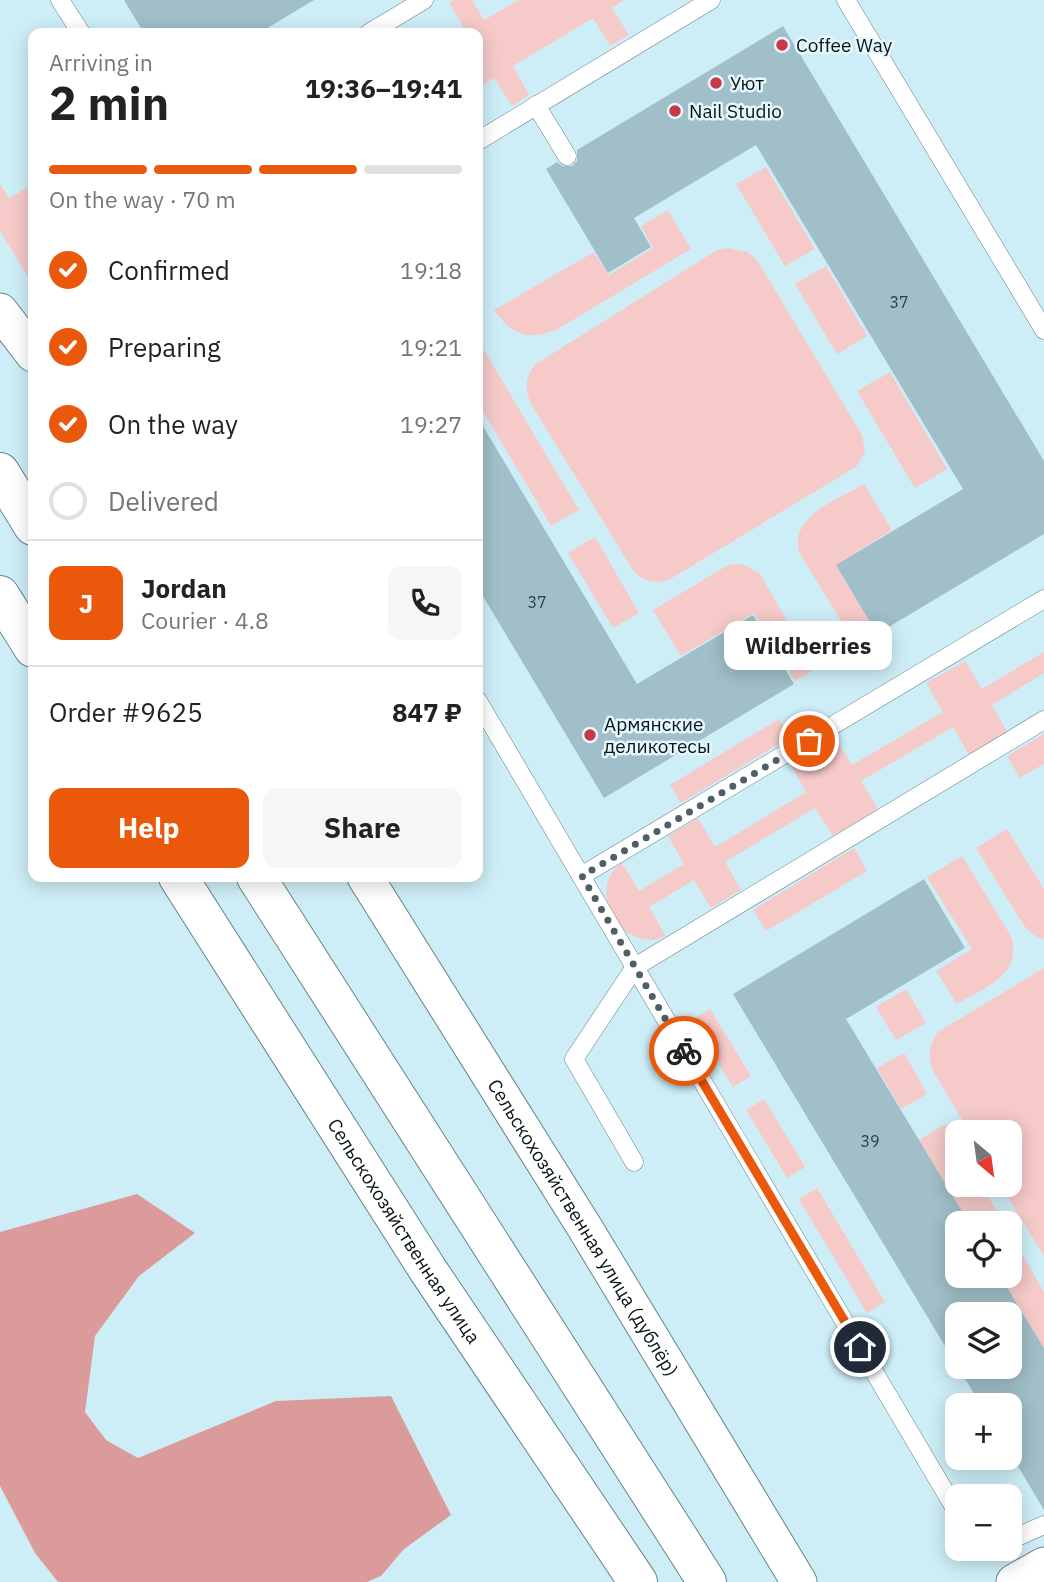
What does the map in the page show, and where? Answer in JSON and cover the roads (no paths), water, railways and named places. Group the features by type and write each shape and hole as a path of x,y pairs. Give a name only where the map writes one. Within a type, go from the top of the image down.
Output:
{"main road":[{"path":"0,472 28,518"},
{"path":"0,595 28,640"},
{"name":"Сельскохозяйственная улица","path":"181,882 428,1270 638,1582"},
{"path":"259,882 706,1582"}],"street":[{"path":"0,311 28,347"},
{"name":"Сельскохозяйственная улица (дублёр)","path":"368,882 585,1228 799,1582"},
{"path":"1014,1582 1044,1565"}],"lane":[{"path":"60,0 77,28"},
{"path":"377,28 424,0"},
{"path":"483,138 711,0"},
{"path":"846,0 1044,330"},
{"path":"536,105 567,156"},
{"path":"582,876 1044,599"},
{"path":"483,709 945,1492"},
{"path":"634,1162 574,1059 635,968 1044,720"},
{"path":"1022,1534 1044,1525"}],"place":[{"name":"Coffee Way","path":"782,45"},
{"name":"Уют","path":"716,83"},
{"name":"Nail Studio","path":"675,111"},
{"name":"Армянские деликотесы","path":"590,735"},
{"name":"Wildberries","path":"809,741"}]}
